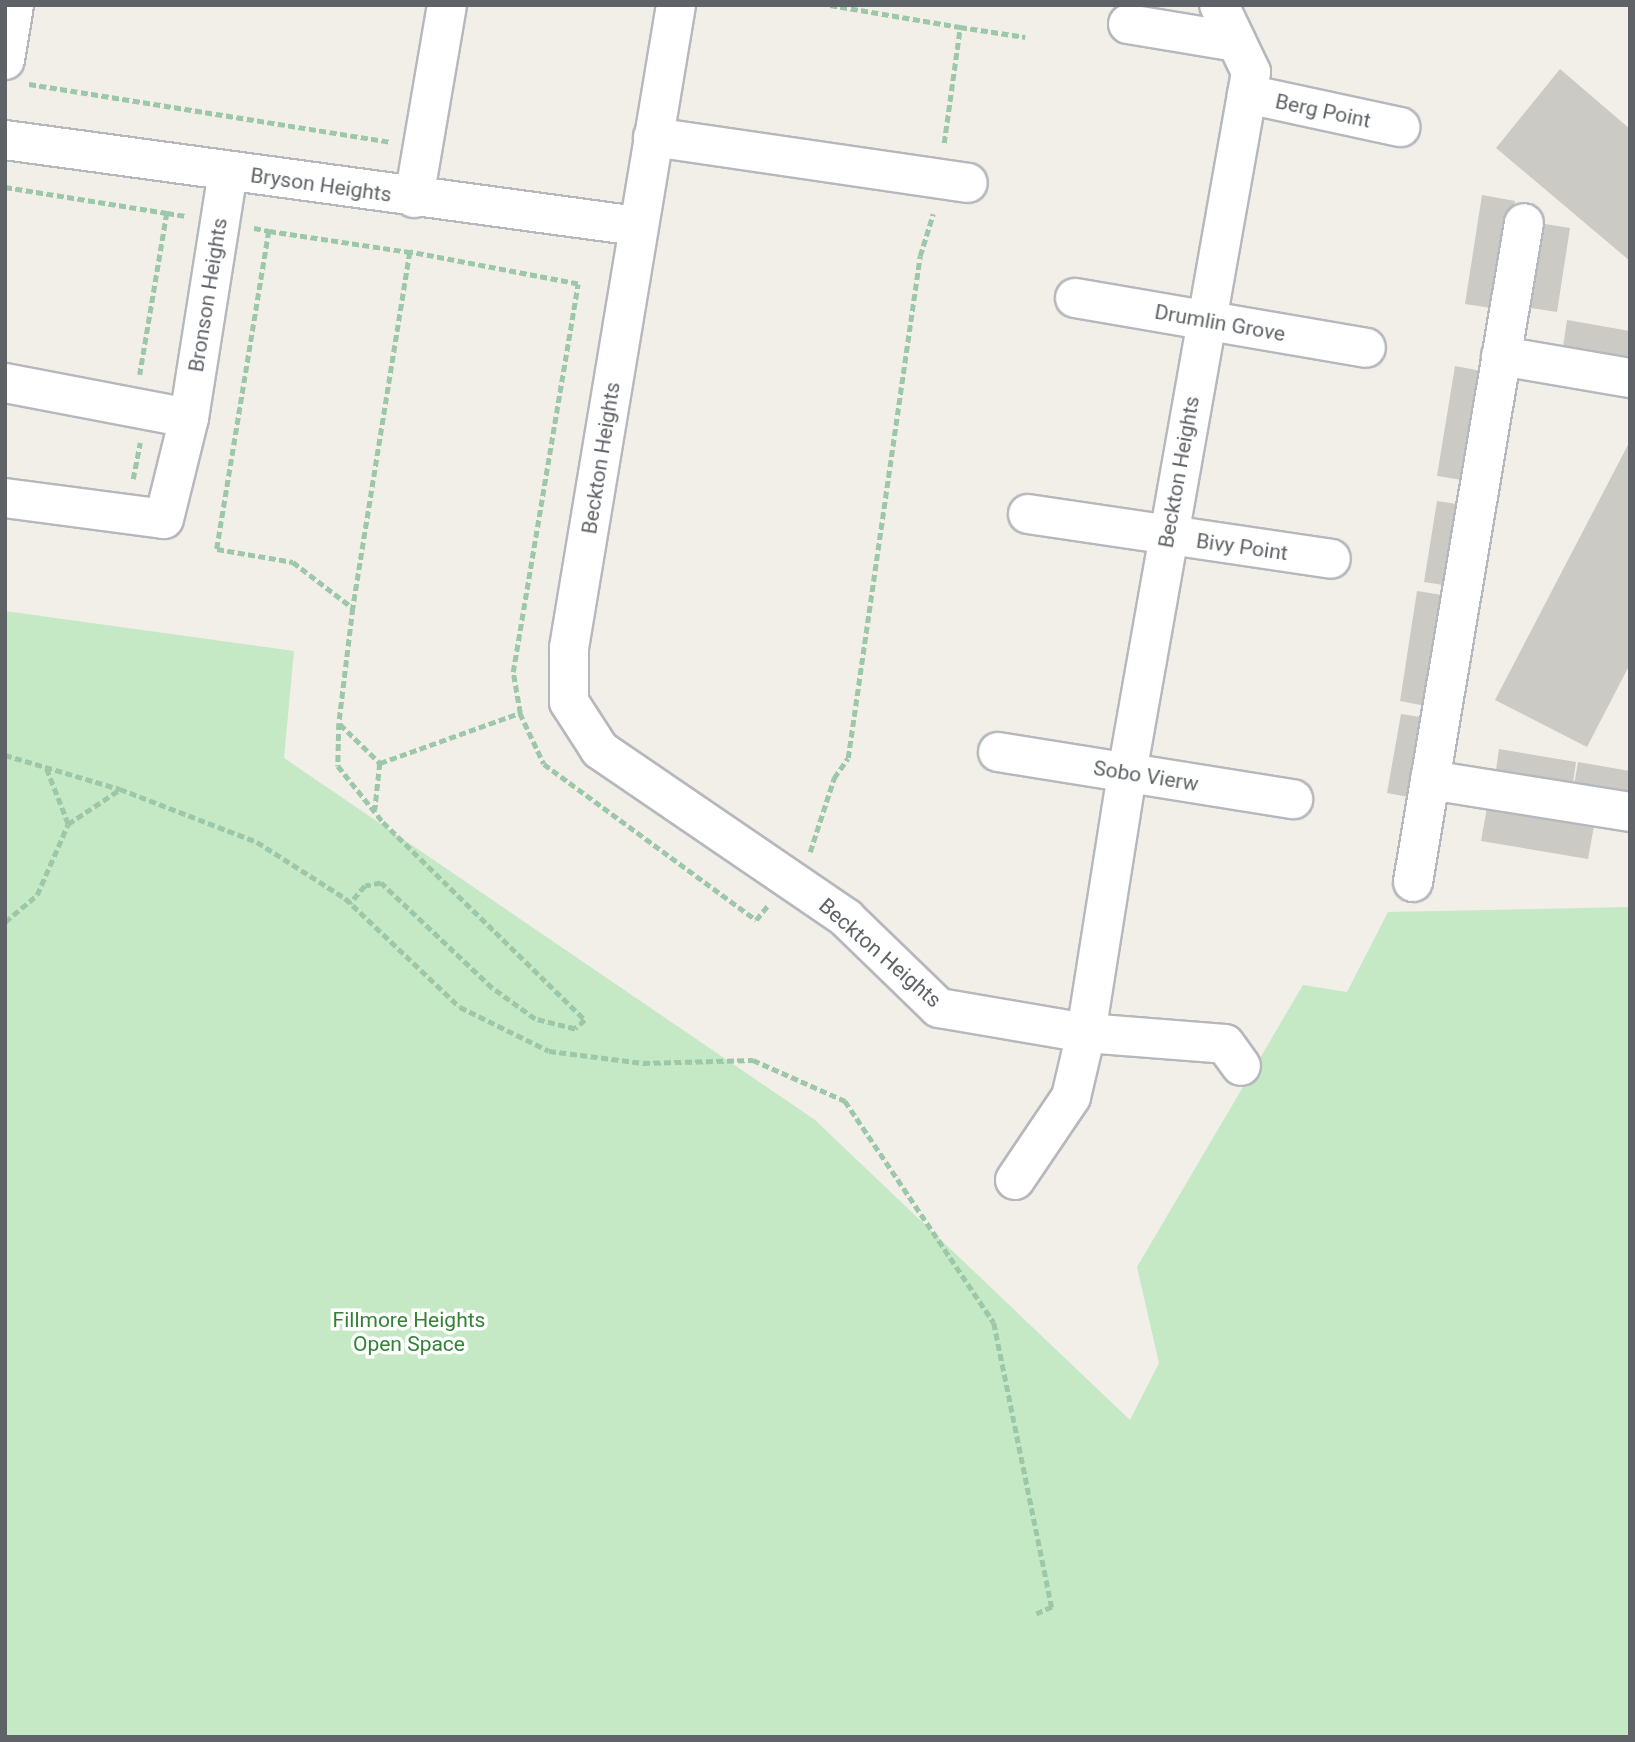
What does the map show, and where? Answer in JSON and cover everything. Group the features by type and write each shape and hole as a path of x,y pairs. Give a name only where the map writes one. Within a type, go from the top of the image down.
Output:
{"lane":[{"path":"12,71 14,5"},
{"path":"414,198 447,5"},
{"name":"Beckton Heights","path":"676,5 637,226 569,648 569,702 600,750 846,918 939,1008 1086,1033 1127,773 1251,72 1220,5"},
{"path":"1128,24 1237,42"},
{"name":"Berg Point","path":"1247,94 1400,127"},
{"path":"653,137 954,180"},
{"name":"Bryson Heights","path":"5,140 228,173 637,226"},
{"name":"Bronson Heights","path":"5,498 164,519 189,418 228,173"},
{"path":"1413,882 1524,223"},
{"name":"Drumlin Grove","path":"1075,298 1366,348"},
{"path":"1501,356 1630,378"},
{"path":"5,383 189,418"},
{"name":"Bivy Point","path":"1028,514 1331,559"},
{"name":"Sobo Vierw","path":"998,752 1293,799"},
{"path":"1430,780 1630,812"},
{"path":"1015,1180 1071,1097 1086,1033 1225,1044 1241,1066"}],"path":[{"path":"830,5 1025,37"},
{"path":"5,187 410,252 578,284 513,672 520,713 544,764 757,920 808,858 834,778 848,758 920,256 935,205 954,180 960,27"},
{"path":"12,71 423,148"},
{"path":"125,514 140,443 139,379 167,213"},
{"path":"269,231 217,549 293,562 353,608"},
{"path":"350,904 366,887 381,883 492,988 535,1018 575,1029 585,1020 374,811 338,766 339,723 353,608 410,252"},
{"path":"380,763 520,713"},
{"path":"339,723 380,763"},
{"path":"5,755 120,789 257,842 350,904 460,1007 549,1051 643,1063 753,1060 845,1101 994,1323 1052,1607 1036,1614"},
{"path":"374,811 380,763"},
{"path":"45,767 68,824"},
{"path":"5,922 37,895 68,824 120,789"}],"green space":[{"name":"Fillmore Heights Open Space","path":"5,611 294,651 284,758 815,1120 1130,1420 1159,1363 1137,1267 1303,985 1347,992 1388,912 1630,907 1630,1737 5,1737"}],"building":[{"path":"1560,69 1630,129 1630,261 1496,148"},
{"path":"1482,195 1515,201 1498,309 1465,304"},
{"path":"1545,224 1570,228 1557,312 1531,308"},
{"path":"1567,320 1630,331 1630,359 1563,347"},
{"path":"1455,366 1487,372 1469,481 1437,476"},
{"path":"1630,441 1630,664 1587,747 1495,700"},
{"path":"1437,501 1464,505 1450,586 1424,582"},
{"path":"1417,591 1449,596 1431,707 1400,701"},
{"path":"1401,714 1427,718 1414,798 1387,793"},
{"path":"1499,749 1576,762 1572,790 1495,777"},
{"path":"1578,762 1630,771 1630,800 1573,791"},
{"path":"1487,808 1594,826 1588,859 1481,841"}]}
